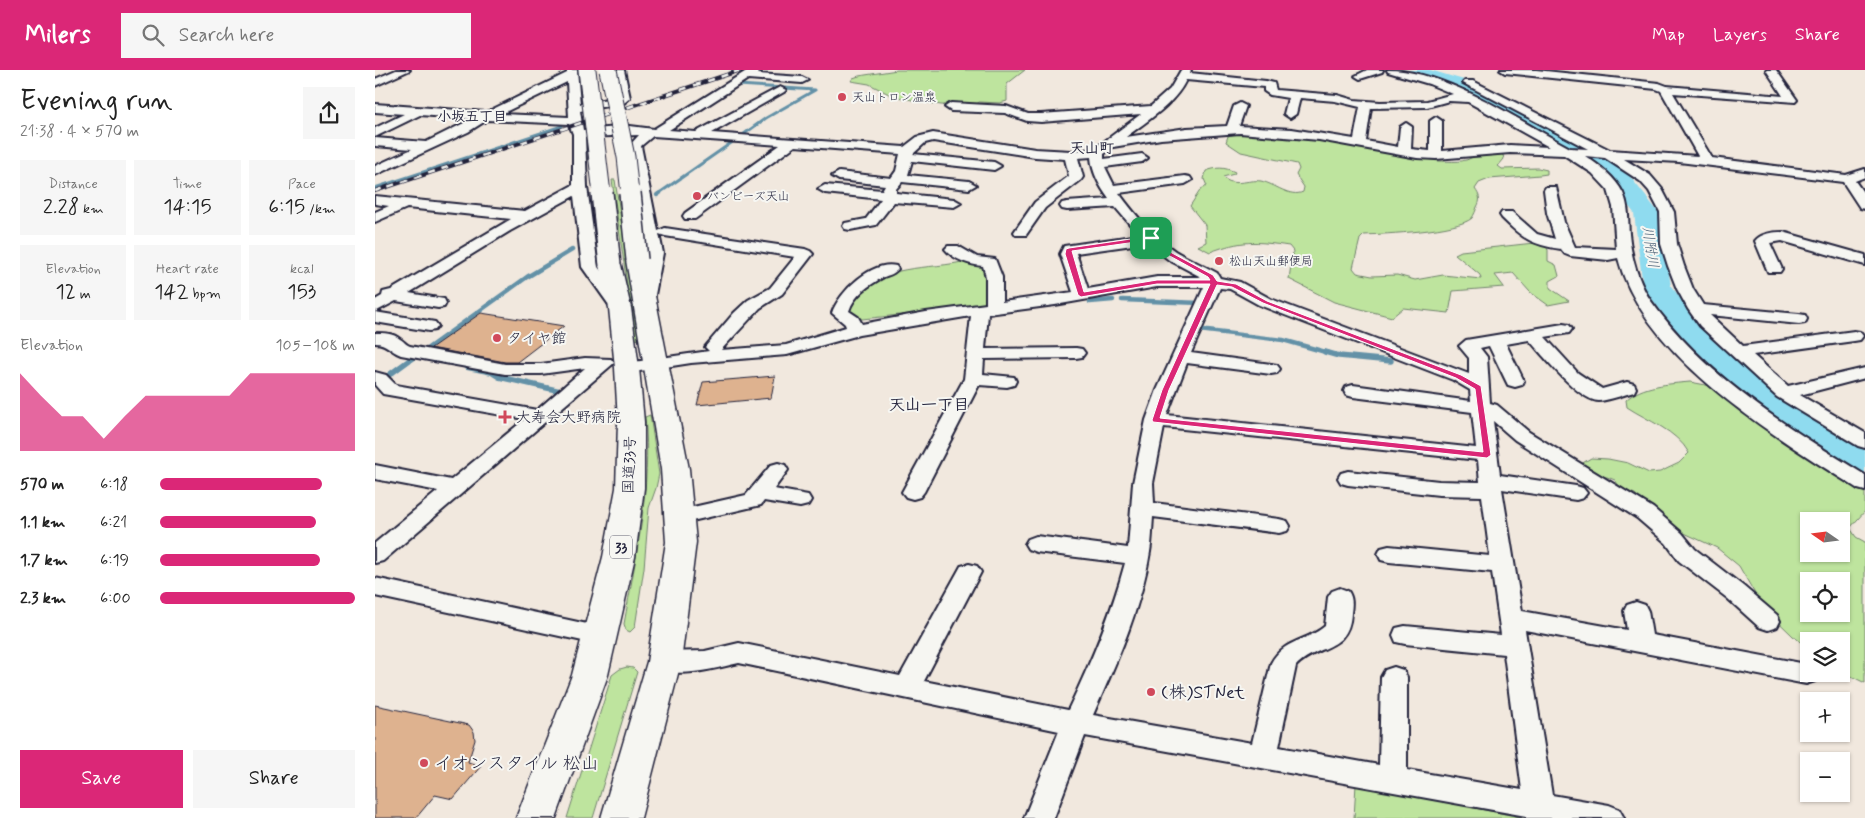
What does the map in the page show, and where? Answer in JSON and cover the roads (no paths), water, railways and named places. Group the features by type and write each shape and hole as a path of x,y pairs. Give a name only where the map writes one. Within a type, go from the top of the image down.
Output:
{"highway":[{"name":"国道33号","path":"608,70 626,157 624,262"},
{"name":"国道33号","path":"536,818 590,676 619,557 630,488 631,422 627,364 632,306 624,262 577,72"},
{"name":"国道33号","path":"621,818 664,662 681,542 675,469 627,364"}],"street":[{"path":"375,83 405,70"},
{"path":"375,108 555,121 620,101 623,98 619,70"},
{"path":"1359,74 1378,70"},
{"path":"1392,70 1448,88 1474,101 1570,152 1603,176 1613,187 1621,206 1621,228 1631,278 1645,303 1675,340 1708,373 1768,422 1798,443 1865,484"},
{"path":"1429,70 1468,76 1645,178 1661,199 1667,212 1671,252 1685,289 1706,322 1784,393 1865,442"},
{"path":"1505,70 1659,86 1666,92 1707,161"},
{"path":"1625,90 1791,100 1771,70"},
{"path":"375,171 577,72 575,114 579,134 580,187 590,268 632,306 655,253 635,146 639,140 751,73 799,79"},
{"path":"1101,154 1167,99 1175,91 1185,73 1234,75 1268,84 1271,86 1271,92 1295,94 1319,101 1337,98 1342,102 1366,104 1408,100 1434,102 1445,97 1474,101"},
{"path":"1763,84 1782,86"},
{"path":"699,135 780,90"},
{"path":"1154,94 1167,99"},
{"path":"1291,114 1295,94"},
{"path":"1044,104 1050,108 1080,110 1088,115"},
{"path":"1359,144 1366,104"},
{"path":"1232,128 1236,107"},
{"path":"951,108 1006,110 1027,117 1041,118 1154,109"},
{"path":"375,133 418,111"},
{"path":"423,124 443,113"},
{"path":"1435,121 1436,155"},
{"path":"1404,152 1406,127"},
{"path":"1101,154 1199,130 1232,128 1318,136 1404,152 1436,155 1500,149 1707,161 1847,179 1865,173"},
{"path":"579,134 630,130 793,142 907,154 994,166"},
{"path":"850,226 871,222 885,206 889,196 889,189 903,172 907,154 921,140 933,137 1023,152 1071,155 1101,154 1142,158"},
{"path":"1483,139 1500,149"},
{"path":"375,142 429,146"},
{"path":"690,216 793,142"},
{"path":"1101,154 1115,197 1131,219 1170,254 1211,276 1215,282"},
{"path":"1021,232 1040,205 1076,176 1071,155"},
{"path":"839,176 969,185"},
{"path":"1847,179 1865,204"},
{"path":"1067,206 1115,197 1185,180"},
{"path":"375,307 580,187"},
{"path":"825,189 954,203"},
{"path":"1551,190 1551,204 1564,245 1570,251 1608,254 1625,253"},
{"path":"375,200 528,216"},
{"path":"375,218 403,204"},
{"path":"1507,215 1529,237 1547,243 1564,245"},
{"path":"665,232 741,242 805,254 776,291 747,310 714,347"},
{"path":"1773,269 1762,242 1777,236 1865,260"},
{"path":"1081,295 1068,254 1069,249 1151,238"},
{"path":"913,492 973,379 975,354 994,278 990,262 973,261 953,249"},
{"path":"856,330 852,321 840,313 841,307 869,279 879,272 890,269"},
{"path":"375,338 386,338 395,343 398,348 407,351 491,368 541,369 585,363 627,364 787,350 856,330 926,317 1157,282 1215,282 1234,285 1265,302 1459,376 1490,410 1522,436 1645,513 1674,538 1687,555 1768,621"},
{"path":"1039,818 1076,723 1104,661 1126,604 1137,557 1143,509 1143,483 1156,420 1166,390 1215,282"},
{"path":"375,293 437,303"},
{"path":"1696,309 1799,319"},
{"path":"375,318 429,326"},
{"path":"1540,812 1491,485 1480,397 1478,357 1468,346 1563,329"},
{"path":"1533,334 1572,377 1599,395 1627,388"},
{"path":"1738,352 1854,336"},
{"path":"1495,340 1515,381"},
{"path":"975,354 1076,353"},
{"path":"1181,357 1271,369"},
{"path":"375,555 540,416 627,364"},
{"path":"1431,366 1431,391"},
{"path":"1784,393 1863,368"},
{"path":"375,378 379,379 391,390 540,416"},
{"path":"973,379 1007,382"},
{"path":"1353,391 1480,397"},
{"path":"1156,420 1487,455"},
{"path":"679,517 753,500 778,470"},
{"path":"375,472 455,488"},
{"path":"1349,478 1439,488 1491,485 1577,493"},
{"path":"758,493 800,500"},
{"path":"1143,509 1279,526"},
{"path":"1036,544 1137,557"},
{"path":"1389,554 1503,565"},
{"path":"907,688 969,572"},
{"path":"375,587 601,636"},
{"path":"1264,757 1268,723 1274,712 1287,658 1334,633 1337,625 1339,597"},
{"path":"1636,612 1638,648"},
{"path":"1511,618 1638,648 1800,673"},
{"path":"1405,635 1515,646"},
{"path":"664,662 705,661 739,652 1076,723 1393,780 1540,812 1609,818"},
{"path":"1393,780 1394,677"}],"waterway":[{"name":"川附川","path":"1410,70 1467,87 1616,174 1646,213 1657,287 1706,350 1801,427 1865,465"},
{"path":"740,137 766,118 815,90 738,85 742,81"},
{"path":"375,188 562,126"},
{"path":"658,194 734,141"},
{"path":"428,348 527,277 572,250"},
{"path":"1090,302 1113,300"},
{"path":"1122,300 1201,303"},
{"path":"1200,327 1199,330 1283,340 1329,353"},
{"path":"1325,352 1339,356 1391,361"},
{"path":"389,375 415,356 420,357"},
{"path":"466,367 491,372 499,377 565,392"}],"railway":[{"path":"375,191 741,70"}],"place":[{"name":"天山トロン温泉","path":"842,97"},
{"name":"バンビーズ天山","path":"697,196"},
{"name":"松山天山郵便局","path":"1219,261"},
{"name":"タイヤ館","path":"497,338"},
{"name":"大寿会大野病院","path":"505,417"},
{"name":"(株)STNet","path":"1151,692"},
{"name":"イオンスタイル 松山","path":"424,763"}],"district":[{"name":"小坂五丁目","path":"472,116"},
{"name":"天山町","path":"1092,148"},
{"name":"天山一丁目","path":"929,404"}]}
